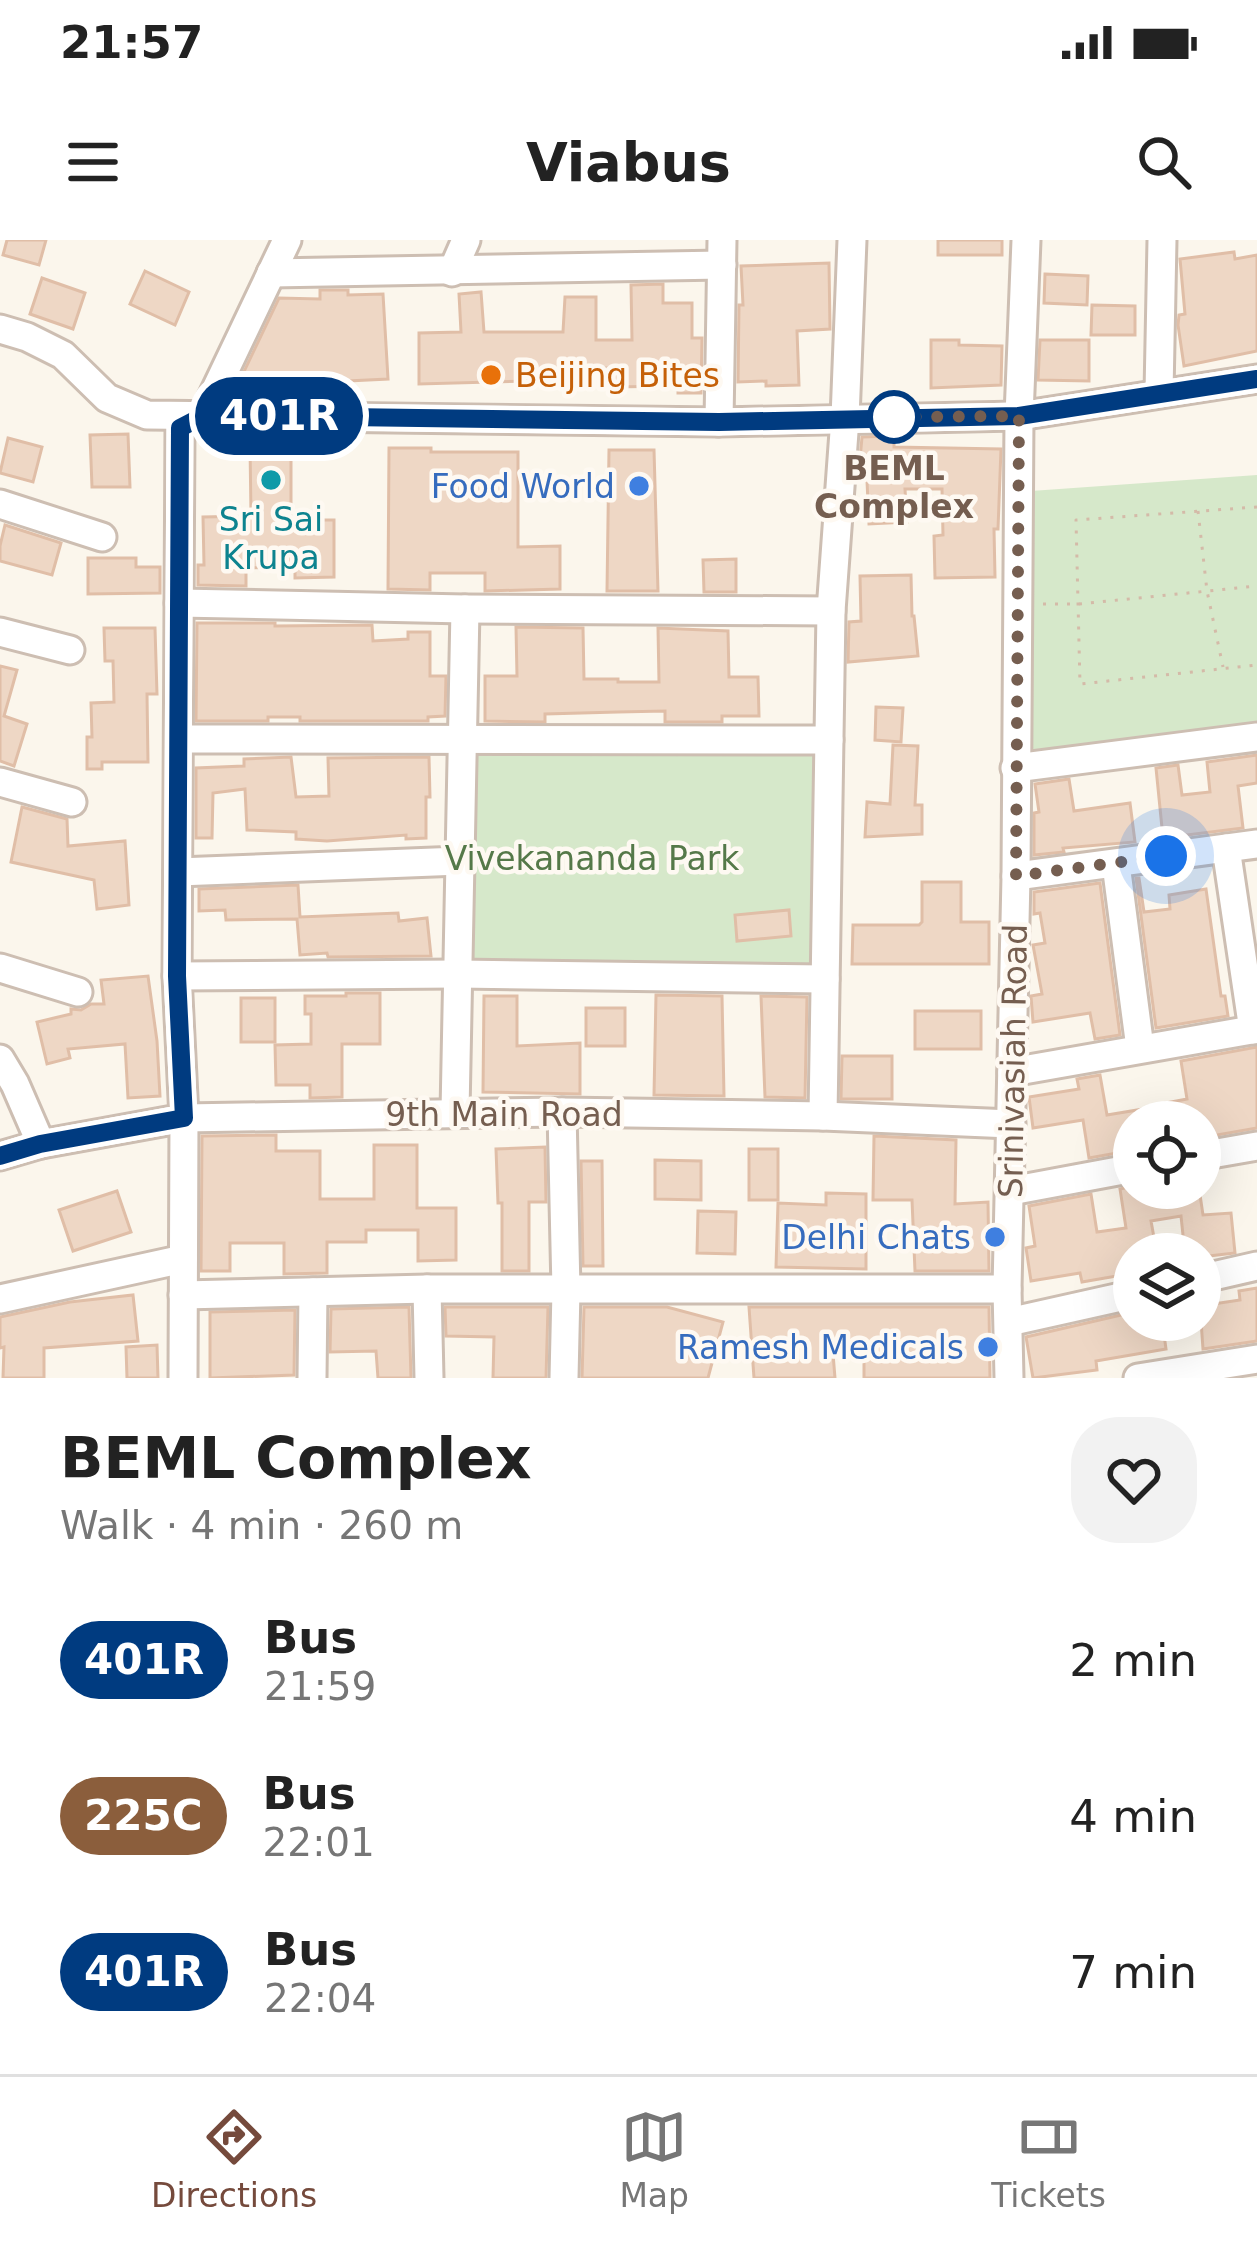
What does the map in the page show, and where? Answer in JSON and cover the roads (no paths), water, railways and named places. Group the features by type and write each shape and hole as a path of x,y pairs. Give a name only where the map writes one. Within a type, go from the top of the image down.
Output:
{"street":[{"path":"183,1378 184,1118 177,976 180,428 205,415 287,240"},
{"path":"452,272 466,240"},
{"path":"823,1116 831,611 851,240"},
{"name":"Srinivasiah Road","path":"1009,1378 1019,416 1026,240"},
{"path":"1159,394 1165,240"},
{"path":"272,273 452,272 722,253 719,422"},
{"path":"0,328 63,356 107,398 148,416 719,422 1019,416 1257,379"},
{"path":"0,504 102,537"},
{"path":"179,603 831,611"},
{"path":"455,1112 465,609"},
{"path":"0,632 70,650"},
{"path":"1015,768 1257,737"},
{"path":"179,740 829,740"},
{"path":"0,782 72,802"},
{"path":"1016,876 1257,844"},
{"path":"1012,1072 1255,1029 1226,848"},
{"path":"178,872 460,861"},
{"path":"1115,864 1140,1048"},
{"path":"0,968 79,992"},
{"path":"177,976 825,979"},
{"path":"0,1059 40,1144"},
{"path":"562,1112 564,1378"},
{"name":"9th Main Road","path":"0,1156 40,1144 184,1118 562,1112 1011,1124"},
{"path":"1221,1152 1257,1146"},
{"path":"1011,1191 1113,1172"},
{"path":"0,1299 182,1259"},
{"path":"1221,1274 1257,1266"},
{"path":"427,1289 429,1378"},
{"path":"183,1294 1007,1289"},
{"path":"312,1378 313,1292"},
{"path":"1009,1322 1113,1299"},
{"path":"1138,1378 1257,1359"}],"place":[{"name":"Beijing Bites","path":"491,375"},
{"name":"BEML Complex","path":"894,417"},
{"name":"Sri Sai Krupa","path":"271,480"},
{"name":"Food World","path":"639,486"},
{"name":"Delhi Chats","path":"995,1237"},
{"name":"Ramesh Medicals","path":"988,1347"}],"park label":[{"name":"Vivekananda Park","path":"592,858"}]}
